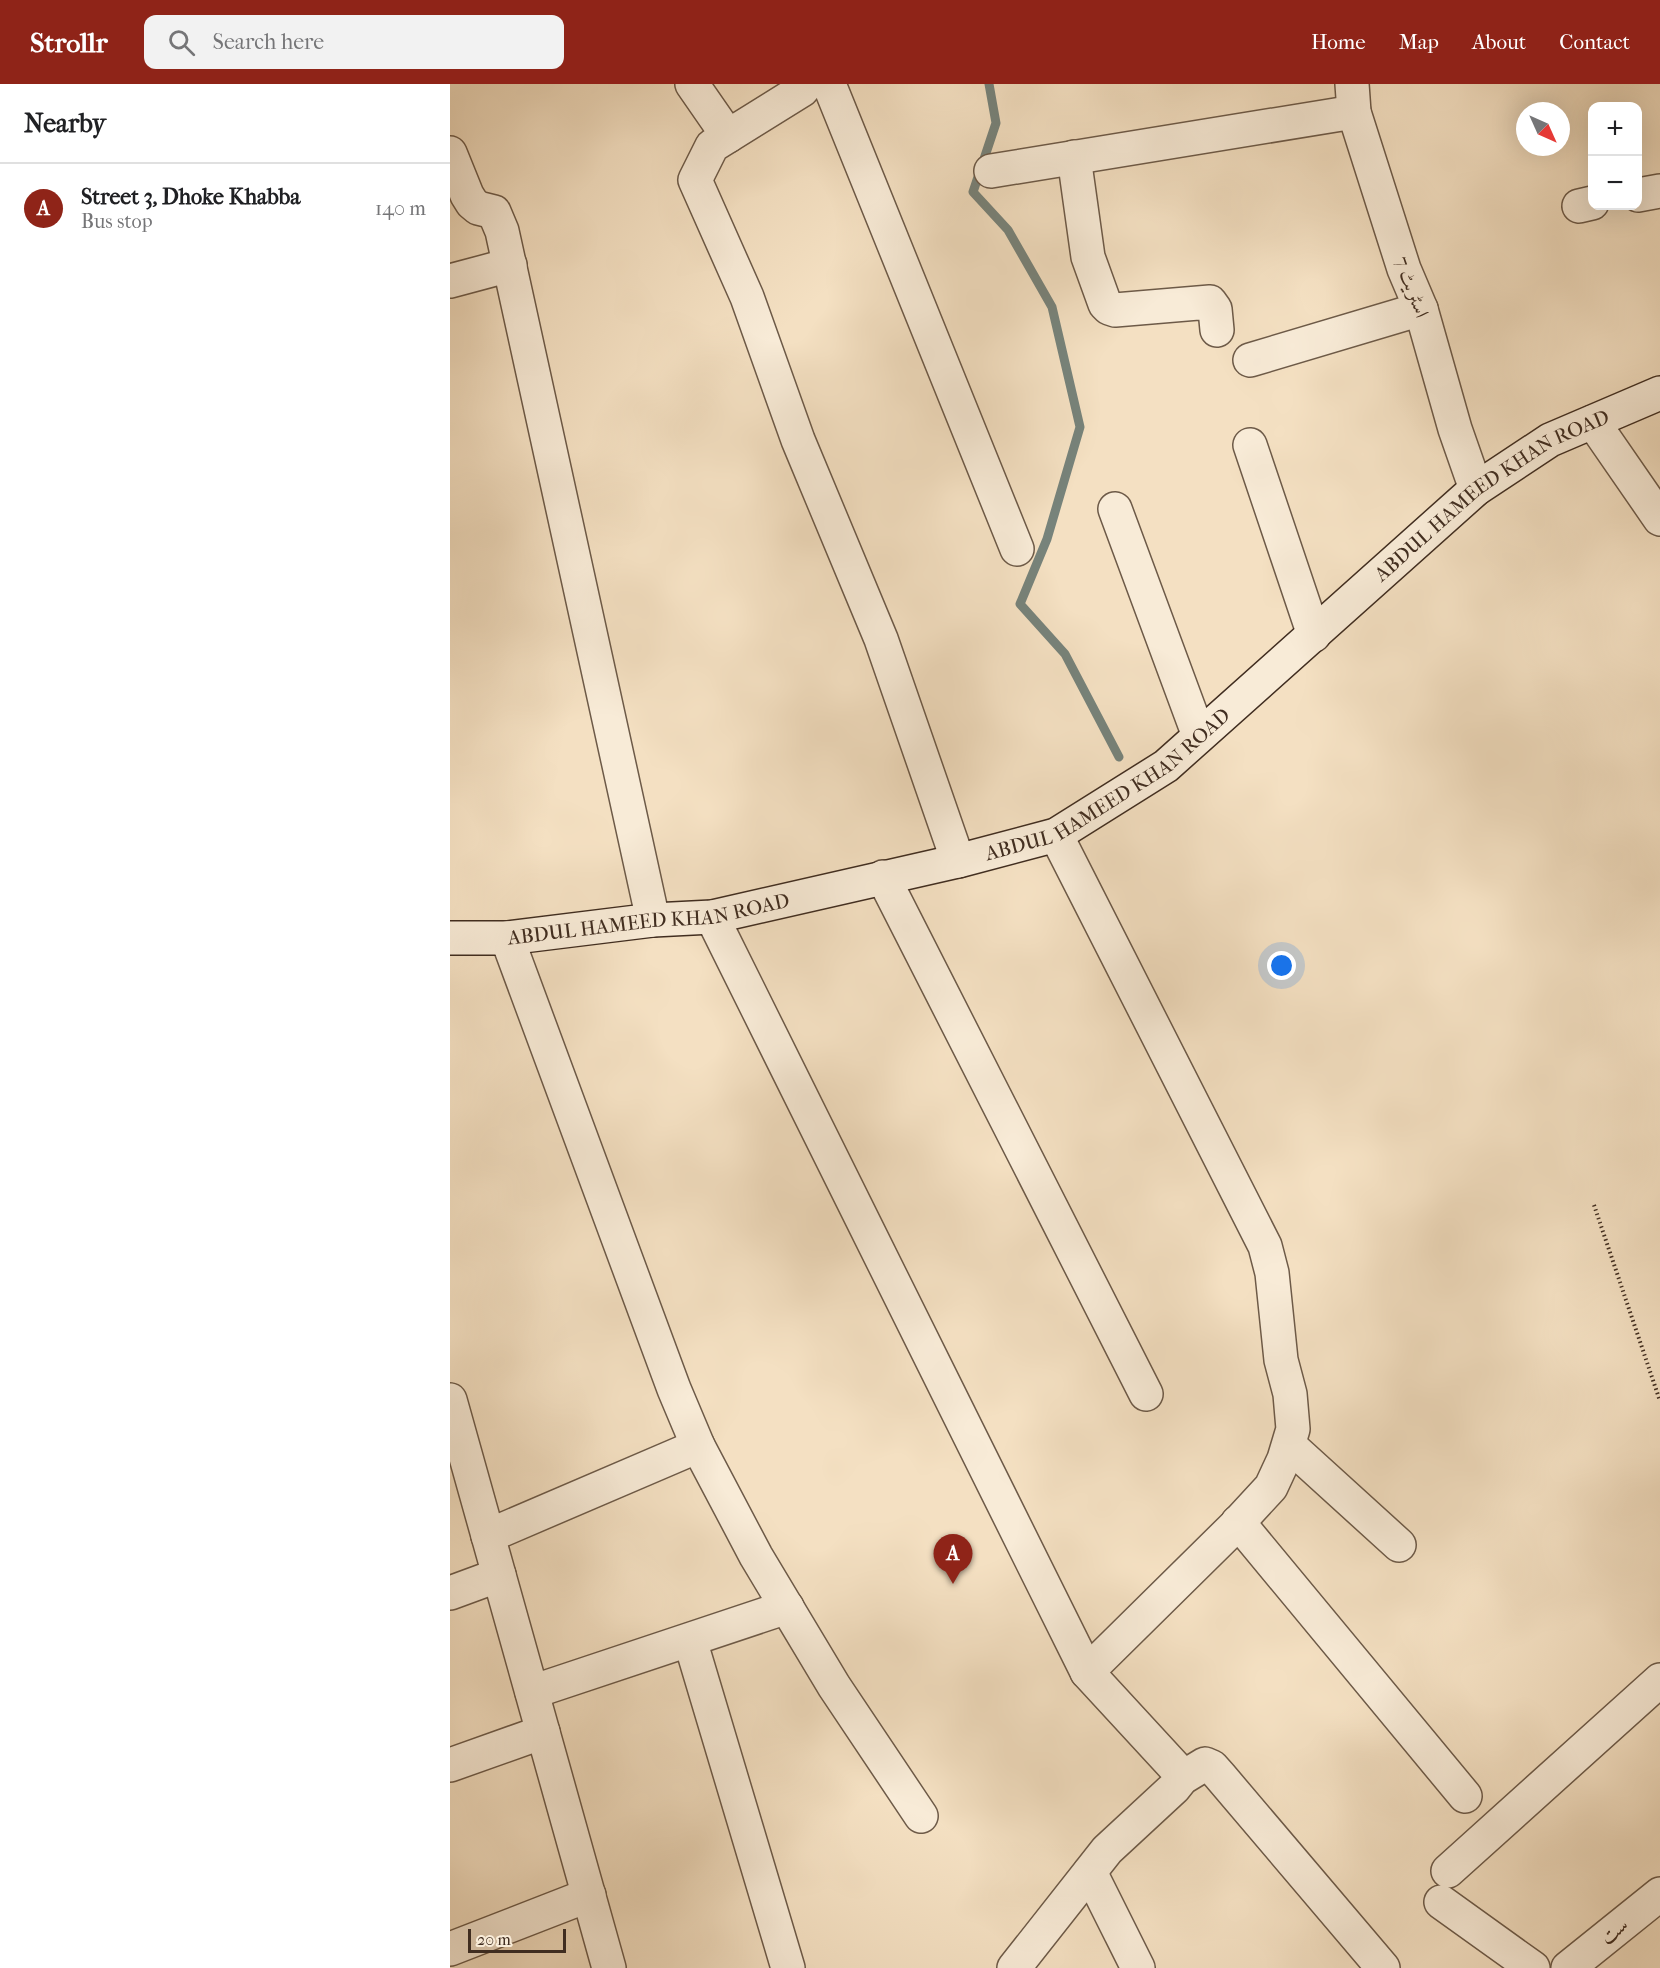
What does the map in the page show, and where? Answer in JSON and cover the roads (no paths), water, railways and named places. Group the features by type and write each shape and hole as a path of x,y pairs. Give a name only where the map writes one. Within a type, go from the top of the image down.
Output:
{"street":[{"path":"692,84 728,136"},
{"path":"807,84 802,90 712,146 695,180 747,297 798,440 881,639 958,861"},
{"path":"829,84 1017,549"},
{"path":"991,171 1074,157 1353,98"},
{"name":"اسٹریٹ 7","path":"1353,98 1404,269 1421,309 1455,429 1476,489"},
{"path":"450,153 472,203 478,208 494,213 499,220 653,920"},
{"path":"1074,157 1088,257 1108,308 1115,310 1210,302 1215,309 1217,330"},
{"path":"1642,194 1660,190"},
{"path":"450,281 510,265"},
{"path":"1250,360 1421,309"},
{"name":"ABDUL HAMEED KHAN ROAD","path":"450,938 507,938 653,920 712,917 958,861 1056,835 1166,766 1476,489 1550,440 1660,393"},
{"path":"1593,422 1660,519"},
{"path":"1250,445 1314,635"},
{"path":"1115,509 1199,736"},
{"path":"1056,835 1265,1246 1272,1273 1281,1360 1290,1394 1293,1429 1284,1459 1270,1487 1238,1522 1087,1672"},
{"path":"883,877 1146,1394"},
{"path":"712,917 1087,1672 1182,1778"},
{"path":"507,938 674,1389 698,1446 756,1556 834,1686 921,1816"},
{"path":"450,1400 454,1432 488,1536 609,1968"},
{"path":"1289,1445 1399,1545"},
{"path":"488,1536 698,1446"},
{"path":"1238,1522 1466,1796"},
{"path":"450,1593 499,1575"},
{"path":"532,1692 787,1607"},
{"path":"690,1640 788,1968"},
{"path":"1449,1870 1660,1680"},
{"path":"450,1765 543,1732"},
{"path":"1014,1968 1107,1850 1182,1778 1205,1764 1212,1767 1383,1968"},
{"path":"1089,1872 1138,1968"},
{"name":"ست","path":"1568,1968 1660,1894"},
{"path":"450,1949 589,1895"},
{"path":"1441,1902 1533,1968"}],"waterway":[{"path":"989,84 996,123 973,192 1008,230 1052,307 1080,427 1047,539 1020,604 1065,654 1119,757"}],"place":[{"name":"Street 3, Dhoke Khabba","path":"953,1584"}]}
